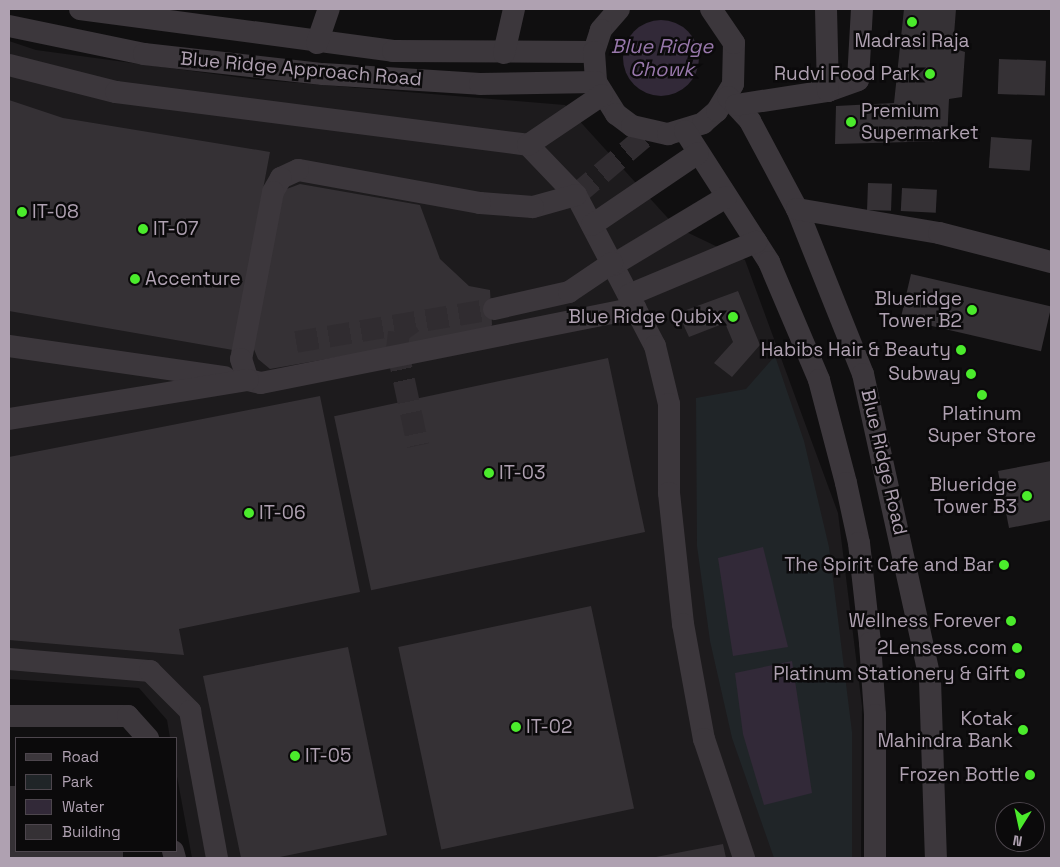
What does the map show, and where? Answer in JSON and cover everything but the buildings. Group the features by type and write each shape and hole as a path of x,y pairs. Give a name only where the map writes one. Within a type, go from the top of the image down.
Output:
{"street":[{"path":"9,18 12,9"},
{"name":"Blue Ridge Approach Road","path":"80,9 392,51 594,52"},
{"path":"317,42 329,9"},
{"path":"504,53 514,9"},
{"path":"619,9 602,30 594,52 599,88 616,114 632,126 650,132 685,131 702,123 732,101 828,91 858,80 862,9"},
{"path":"712,9 734,43 736,63 732,101"},
{"path":"826,9 828,91"},
{"name":"Blue Ridge Approach Road","path":"9,26 144,54 323,74 480,84 599,88"},
{"path":"9,64 116,92 528,145 576,195 654,346 669,404 670,503 683,624 704,739 744,858"},
{"path":"528,145 599,88"},
{"name":"Blue Ridge Road","path":"732,101 764,146 797,209 863,374 903,544 930,680 936,858"},
{"path":"685,131 773,269 819,380 859,543 875,715 875,858"},
{"path":"592,225 698,153"},
{"path":"248,380 241,359 274,192 281,178 298,170 480,203 533,207 576,195"},
{"path":"494,309 569,292 612,264 726,197"},
{"path":"797,209 939,233 1051,262"},
{"path":"9,346 261,383 632,302 756,242"},
{"path":"9,419 248,380"},
{"path":"9,660 150,671 190,711 217,858"},
{"path":"9,716 128,716 147,737"}],"shaded area":[{"path":"9,41 36,50 251,79 565,105 676,227 745,260 838,513 862,706 861,858 192,858 178,782 178,737 170,737 167,720 139,688 9,679"}],"green space":[{"path":"775,356 804,441 829,547 852,732 852,858 774,858 732,738 710,641 697,546 696,398 746,389"}],"water":[{"name":"Blue Ridge Chowk","path":"661,20 676,23 688,31 696,43 699,58 696,73 688,85 676,93 661,96 646,93 634,85 626,73 623,58 626,43 634,31 646,23"},
{"path":"763,547 788,647 733,656 718,558"},
{"path":"792,661 812,793 764,805 743,734 735,673"}],"tunnel":[{"path":"576,195 650,132"},
{"path":"296,342 494,309"},
{"path":"413,322 399,332 397,348 418,446"}],"place":[{"name":"Madrasi Raja","path":"912,22"},
{"name":"Rudvi Food Park","path":"930,74"},
{"name":"Premium Supermarket","path":"851,122"},
{"name":"IT-08","path":"22,212"},
{"name":"IT-07","path":"143,229"},
{"name":"Accenture","path":"135,279"},
{"name":"Blueridge Tower B2","path":"972,310"},
{"name":"Blue Ridge Qubix","path":"733,317"},
{"name":"Habibs Hair & Beauty","path":"961,350"},
{"name":"Subway","path":"971,374"},
{"name":"Platinum Super Store","path":"982,395"},
{"name":"IT-03","path":"489,473"},
{"name":"Blueridge Tower B3","path":"1027,496"},
{"name":"IT-06","path":"249,513"},
{"name":"The Spirit Cafe and Bar","path":"1004,565"},
{"name":"Wellness Forever","path":"1011,621"},
{"name":"2Lensess.com","path":"1017,648"},
{"name":"Platinum Stationery & Gift","path":"1020,674"},
{"name":"IT-02","path":"516,727"},
{"name":"Kotak Mahindra Bank","path":"1023,730"},
{"name":"IT-05","path":"295,756"},
{"name":"Frozen Bottle","path":"1030,775"}]}
